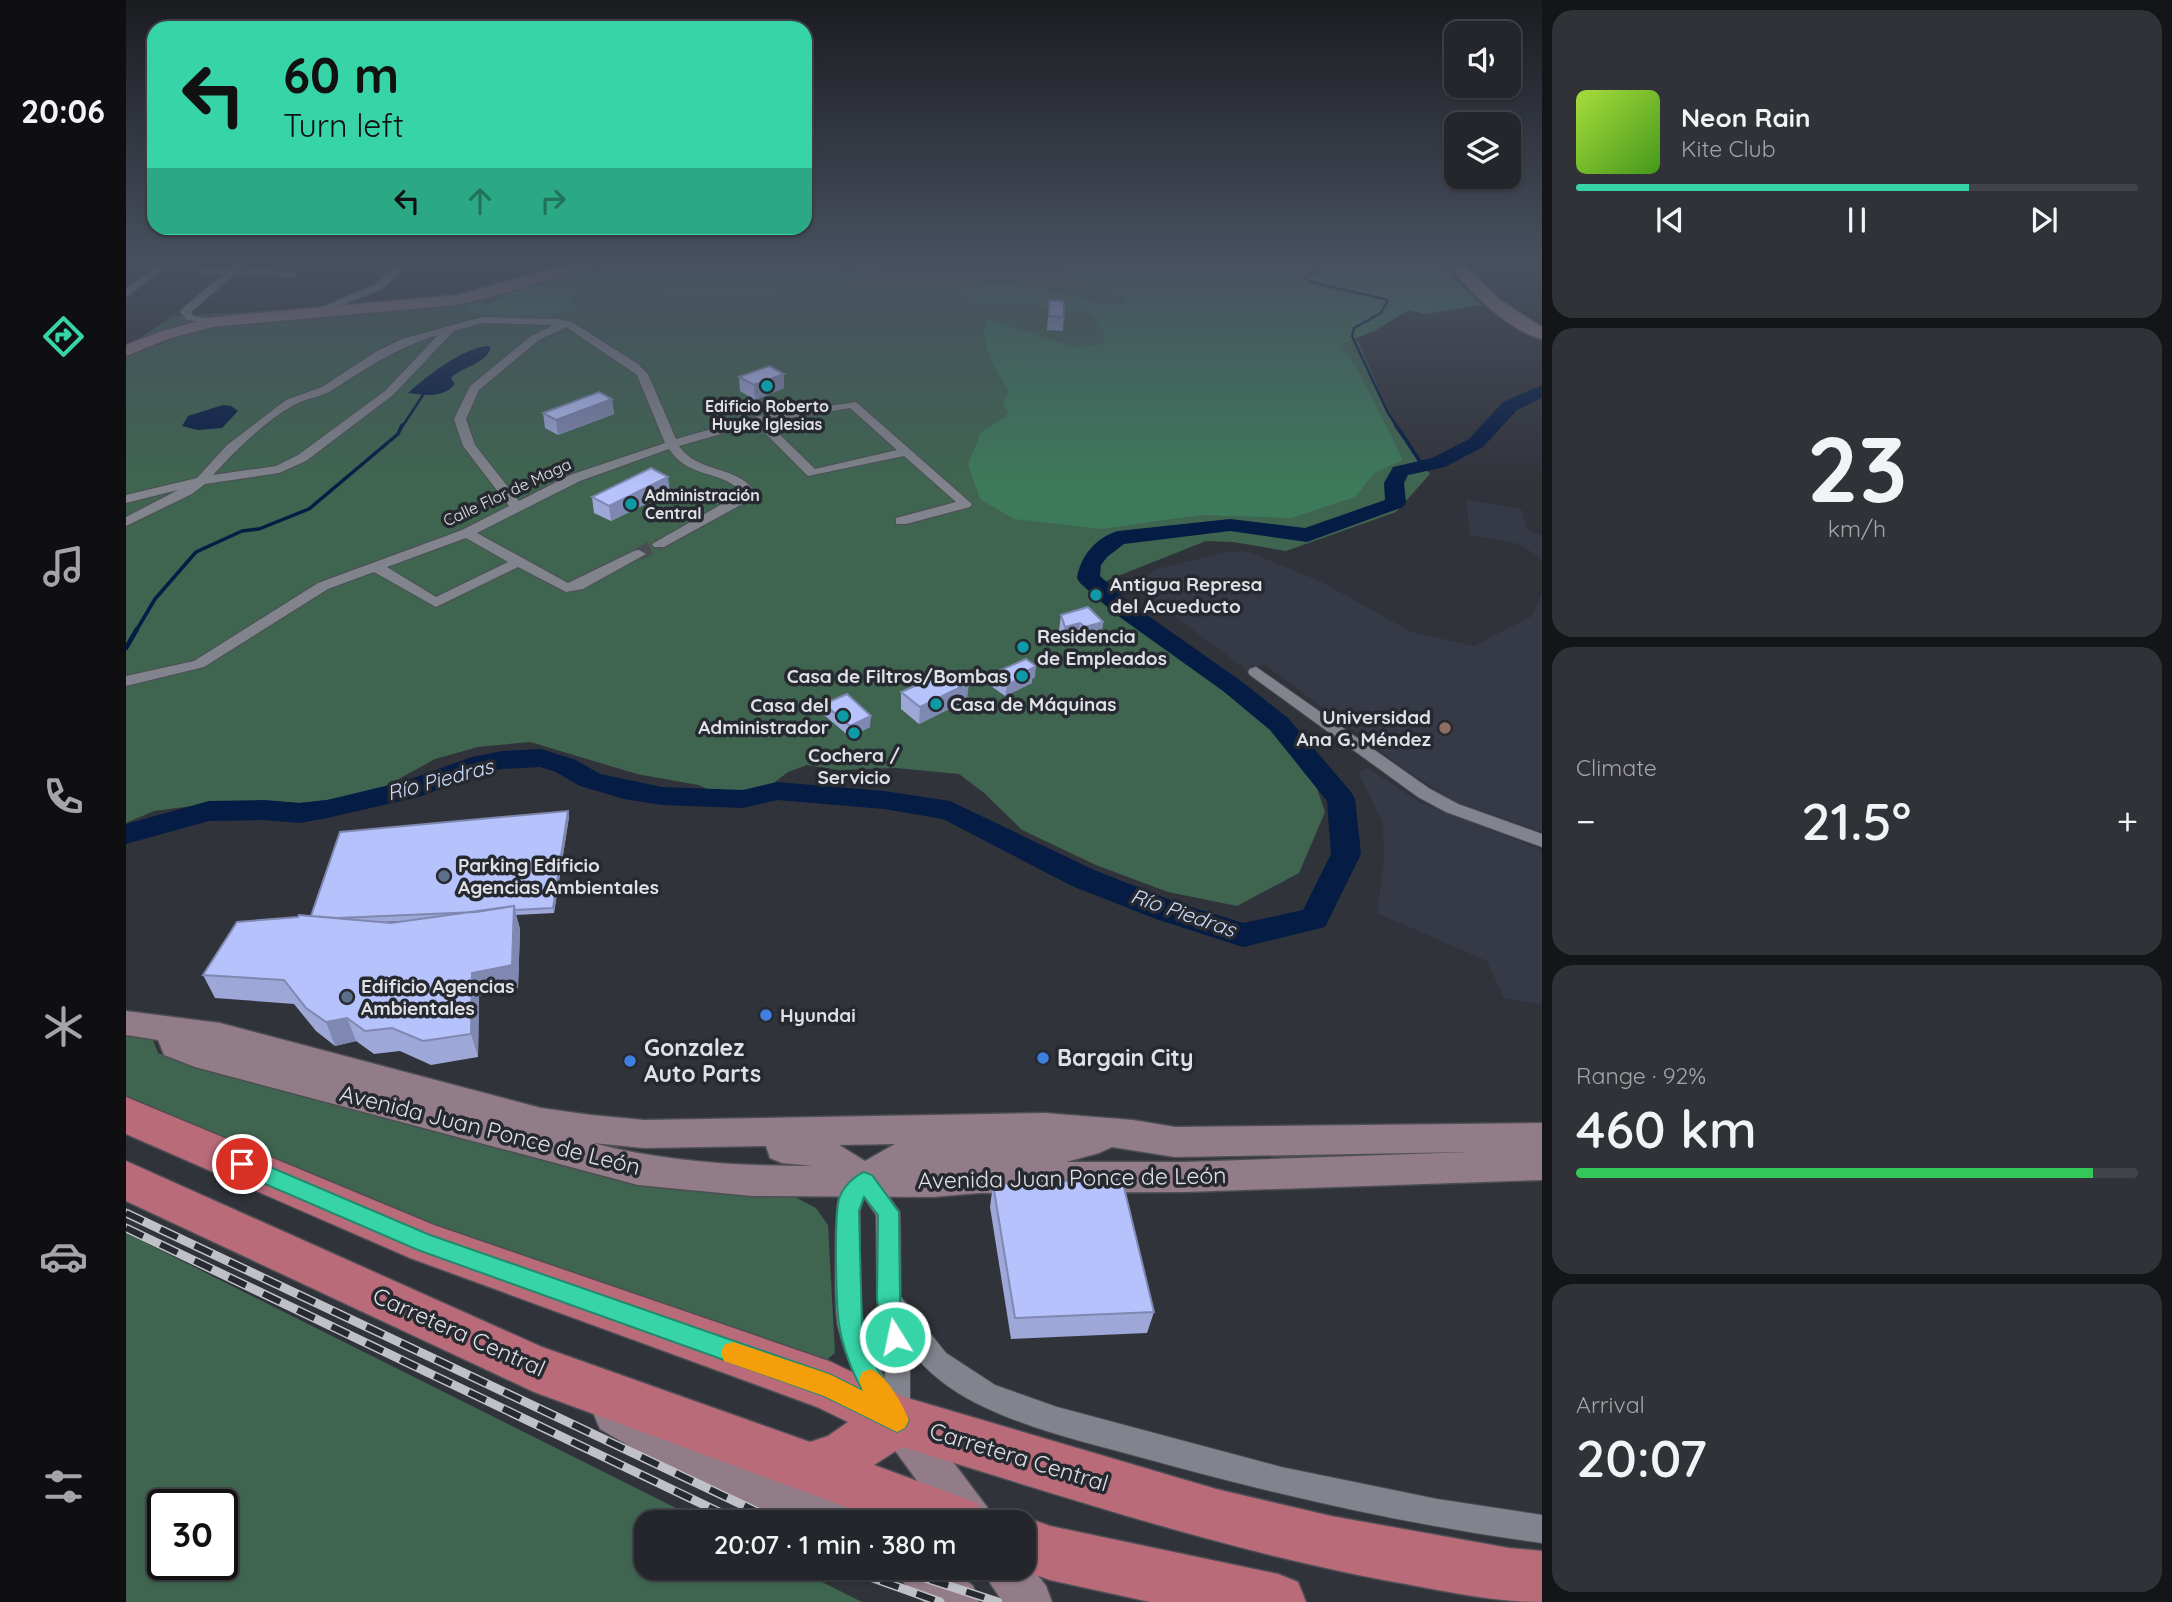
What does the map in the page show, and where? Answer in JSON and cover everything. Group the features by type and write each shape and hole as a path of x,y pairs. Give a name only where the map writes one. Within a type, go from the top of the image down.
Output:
{"highway":[{"name":"Carretera Central","path":"126,1115 426,1243 829,1386 897,1420 1216,1516 1331,1543 1509,1575 1542,1578"},
{"name":"Carretera Central","path":"126,1180 534,1368 925,1510"},
{"path":"811,1468 844,1455 897,1420"},
{"path":"1036,1548 1278,1602"}],"street":[{"path":"126,351 159,338"},
{"path":"126,522 201,481 232,448 290,402 326,388 381,353 417,338"},
{"path":"126,499 201,481 279,469 302,458 389,393 442,338"},
{"path":"517,508 470,446 460,419 474,388 536,338"},
{"path":"590,338 642,374 673,444 686,462 733,479 747,489 741,499 659,544"},
{"name":"Calle Flor de Maga","path":"126,681 199,664 323,586 467,533 575,478 673,444 758,420 852,404 906,452"},
{"path":"758,420 812,473 906,452 965,504 901,521"},
{"path":"467,533 569,588 578,586 639,554"},
{"path":"376,566 436,603 518,562"},
{"path":"1256,672 1424,793 1452,808 1542,841"},
{"name":"Avenida Juan Ponce de León","path":"126,1023 220,1036 541,1122 644,1134 1044,1127 1175,1142 1542,1136"},
{"name":"Avenida Juan Ponce de León","path":"172,1029 175,1046 206,1058 638,1170 752,1181 933,1182 1542,1165"},
{"path":"1447,1138 1504,1122 1542,1118"},
{"path":"644,1134 673,1141 811,1149 828,1154 864,1181 888,1212 888,1300 898,1356 897,1420"},
{"path":"963,1510 867,1375 850,1325 850,1198 864,1181 897,1158 913,1154 1050,1152 1118,1134"},
{"path":"888,1300 945,1369 991,1397 1073,1425 1185,1456 1467,1520 1542,1529"},
{"path":"534,1368 662,1443 807,1510"},
{"path":"932,1580 957,1602"},
{"path":"1014,1580 1030,1602"}],"shaded area":[{"path":"1466,500 1521,509 1528,530 1542,536 1542,559 1519,544 1470,535"},
{"name":"Universidad Ana G. Méndez","path":"1246,551 1322,582 1411,632 1474,646 1532,616 1542,592 1542,832 1457,802 1410,773 1264,664 1247,670 1146,595 1135,583 1157,569 1226,552"},
{"name":"Universidad Ana G. Méndez","path":"1368,768 1421,803 1542,850 1542,1005 1504,998 1487,961 1377,913 1384,861 1383,824 1358,771"}],"green space":[{"path":"141,338 1355,338 1395,428 1430,474 1396,512 1286,551 1233,542 1206,541 1098,584 1105,592 1238,687 1303,747 1325,812 1299,873 1237,906 1168,892 1096,865 1022,830 983,792 959,774 896,768 839,770 807,765 788,772 745,805 698,785 637,774 530,742 478,747 435,759 386,786 336,799 298,803 216,803 154,811 126,823 126,348"},
{"path":"985,338 1045,338 1077,348 1103,344 1104,338 1357,338 1341,344 1356,366 1403,460 1374,473 1355,497 1291,518 1201,515 1101,529 1014,519 980,499 968,464 981,432 1005,417 1008,412 1003,403 1009,392 994,366"},
{"path":"126,1032 151,1035 158,1053 194,1065 665,1189 795,1197 816,1208 828,1225 835,1353 825,1361 489,1249 126,1098"},
{"path":"126,1233 680,1510 634,1510 634,1580 818,1580 862,1602 126,1602"}],"water":[{"path":"491,347 485,357 453,376 451,378 455,384 445,392 433,395 408,393 434,371 466,352"},
{"path":"223,405 238,411 222,428 198,430 182,426 188,416"}],"building":[{"path":"769,366 784,374 754,385 739,377"},
{"path":"599,392 612,399 556,420 543,413"},
{"path":"651,468 668,477 609,506 592,497"},
{"path":"1088,607 1103,622 1085,627 1080,623 1065,627 1061,615"},
{"path":"1026,659 1036,666 1029,670 1033,672 1007,685 992,674"},
{"path":"952,670 969,683 920,707 901,692"},
{"path":"847,694 871,716 850,726 824,704"},
{"name":"Parking Edificio Agencias Ambientales","path":"568,811 553,908 515,910 514,906 476,912 338,918 311,916 340,832"},
{"name":"Edificio Agencias Ambientales","path":"514,906 512,965 472,973 471,1034 423,1041 392,1028 365,1031 347,1018 326,1022 306,1008 284,980 203,975 237,922 299,915 391,923"},
{"path":"1122,1179 1154,1312 1015,1318 993,1184"}],"waterway":[{"path":"1353,338 1397,427"},
{"name":"Río Piedras","path":"126,834 209,811 264,810 300,813 327,809 409,790 472,766 502,760 541,758 566,766 590,780 624,790 662,796 743,799 777,791 884,800 950,811 1083,878 1167,911 1243,935 1314,919 1346,854 1341,799 1279,724 1232,686 1122,608 1088,578 1090,565 1099,552 1118,538 1230,525 1307,535 1396,503 1394,483 1400,471 1438,463 1476,443 1510,406 1542,391"},
{"path":"402,427 423,395"},
{"path":"136,631 155,599 196,552 242,531 259,529 309,509 398,434 402,425"},
{"path":"1396,425 1423,466"},
{"path":"126,648 137,629"}],"tunnel":[{"path":"639,554 659,544"}],"railway":[{"path":"126,1213 754,1510"},
{"path":"126,1228 715,1510"},
{"path":"879,1580 940,1602"},
{"path":"931,1580 998,1602"}],"slow traffic":[{"path":"733,1353 829,1386 897,1420 871,1381"}],"place":[{"name":"Edificio Roberto Huyke Iglesias","path":"767,386"},
{"name":"Administración Central","path":"631,504"},
{"name":"Antigua Represa del Acueducto","path":"1096,595"},
{"name":"Residencia de Empleados","path":"1023,647"},
{"name":"Casa de Filtros/Bombas","path":"1022,676"},
{"name":"Casa de Máquinas","path":"936,704"},
{"name":"Casa del Administrador","path":"843,716"},
{"name":"Universidad Ana G. Méndez","path":"1445,728"},
{"name":"Cochera / Servicio","path":"854,733"},
{"name":"Parking Edificio Agencias Ambientales","path":"444,876"},
{"name":"Edificio Agencias Ambientales","path":"347,997"},
{"name":"Hyundai","path":"766,1015"},
{"name":"Bargain City","path":"1043,1058"},
{"name":"Gonzalez Auto Parts","path":"630,1061"}],"route":[{"path":"242,1164 426,1243 829,1386 897,1420 867,1375 850,1325 848,1211 850,1198 864,1181 888,1212 888,1300 895,1337"}]}
